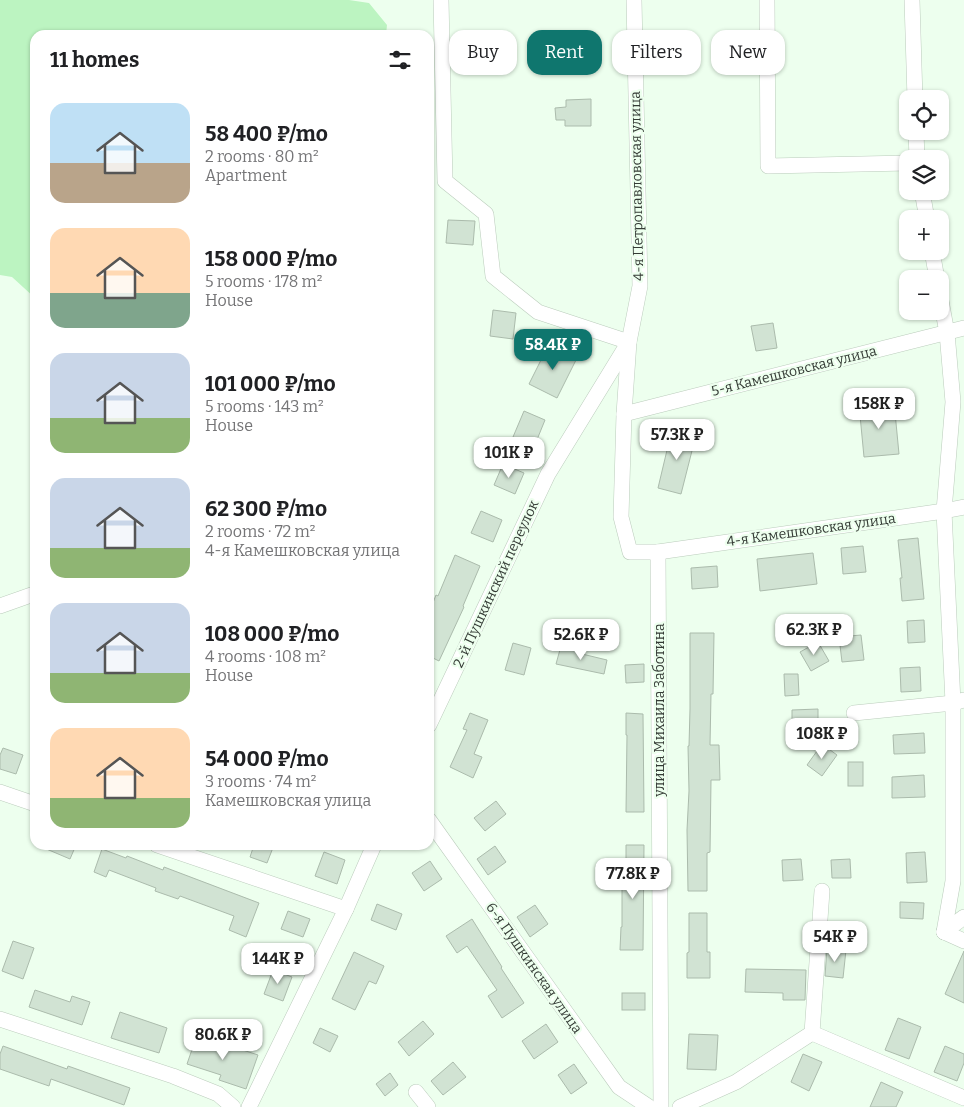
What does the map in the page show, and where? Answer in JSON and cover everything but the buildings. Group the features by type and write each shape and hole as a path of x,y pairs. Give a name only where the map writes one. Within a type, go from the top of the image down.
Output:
{"street":[{"path":"441,0 445,181 486,214 493,276 538,312 629,342 624,414 622,517 630,552 658,552"},
{"name":"4-я Петропавловская улица","path":"629,342 640,286 634,0"},
{"path":"767,0 768,166 899,163"},
{"path":"912,0 915,90"},
{"path":"944,932 953,881 958,702 944,511 953,402 945,320"},
{"name":"5-я Камешковская улица","path":"624,414 964,328"},
{"name":"2-й Пушкинский переулок","path":"434,714 548,474 629,342"},
{"name":"4-я Камешковская улица","path":"658,552 964,507"},
{"name":"улица Михаила Заботина","path":"658,552 661,1107"},
{"path":"0,606 30,597"},
{"path":"854,713 958,702"},
{"path":"0,792 30,802"},
{"name":"6-я Пушкинская улица","path":"434,827 619,1087 649,1107"},
{"path":"172,850 346,909"},
{"path":"249,1107 346,909 372,850"},
{"path":"812,1033 822,891"},
{"path":"944,932 964,916"},
{"path":"944,932 964,942"},
{"path":"0,1019 173,1076 218,1094 233,1107"},
{"path":"812,1033 964,1098"},
{"path":"680,1107 736,1082 812,1033"},
{"path":"416,1092 428,1107"}],"green space":[{"path":"0,0 349,0 369,3 387,25 386,30 30,30 30,293 12,277 0,275"}]}
